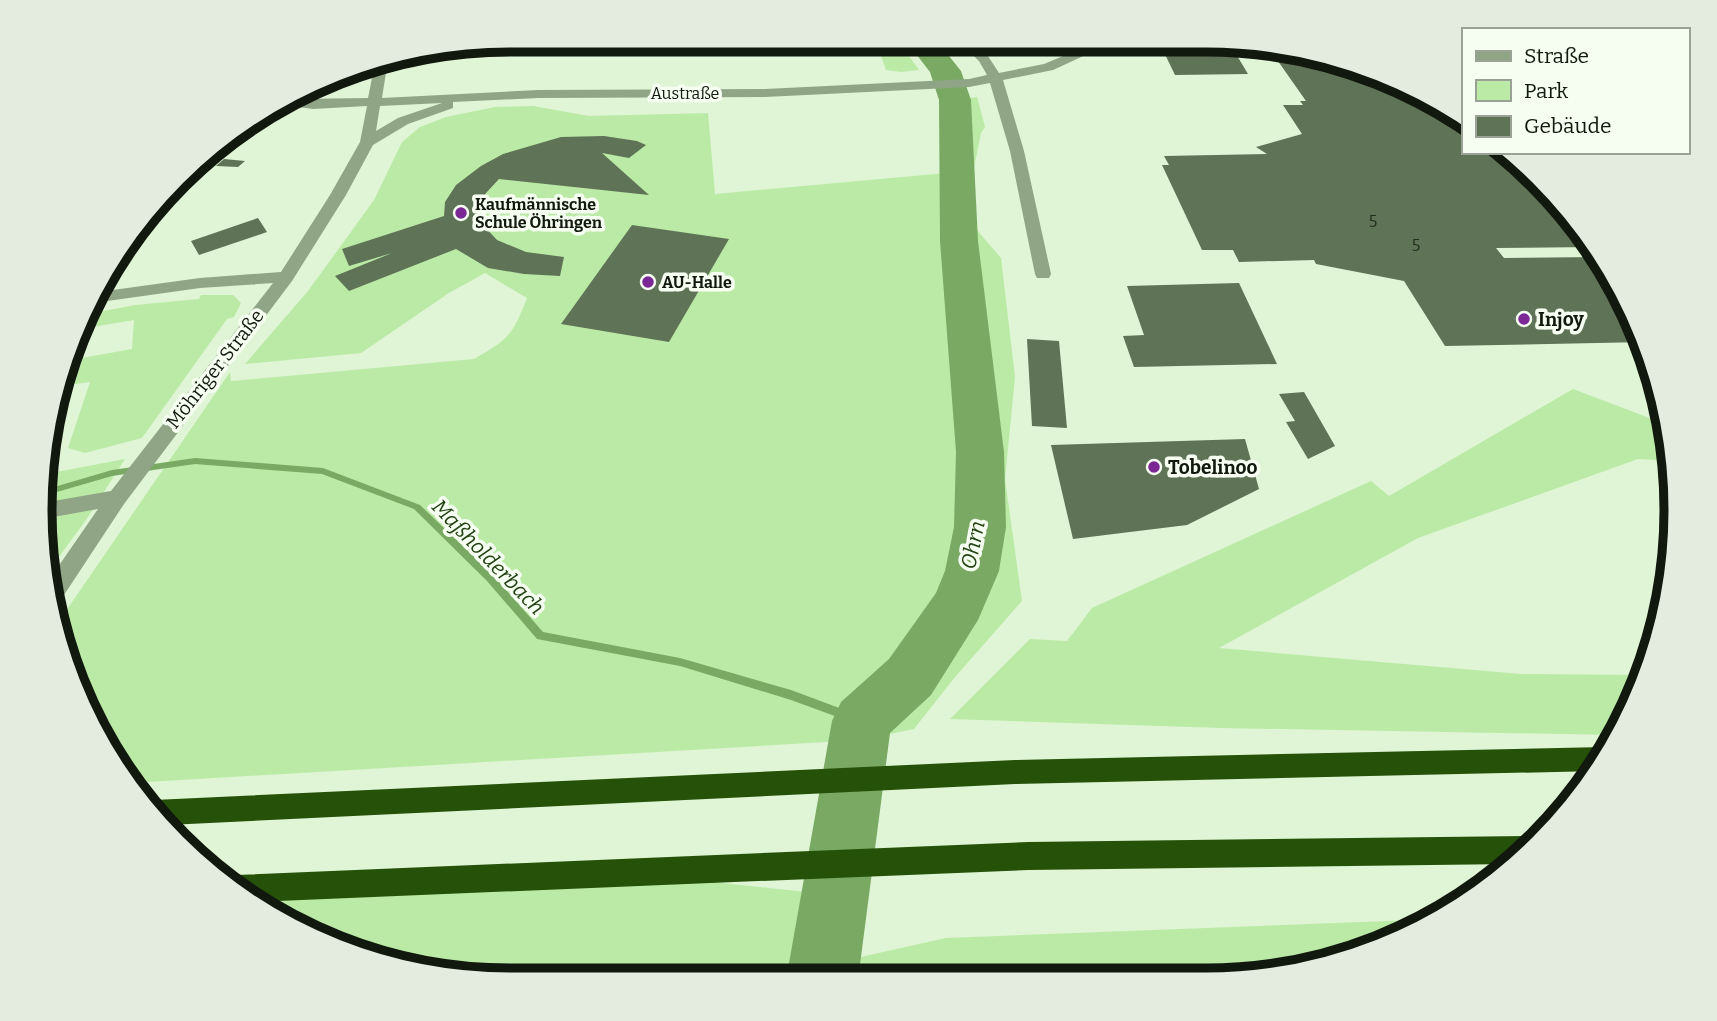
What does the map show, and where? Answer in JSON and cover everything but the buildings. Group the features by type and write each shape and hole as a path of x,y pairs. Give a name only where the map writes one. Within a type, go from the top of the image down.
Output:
{"highway":[{"path":"166,812 1015,772 1590,760"},
{"path":"252,888 1028,856 1513,850"}],"street":[{"path":"976,52 984,59 996,79 1017,151 1043,274"},
{"name":"Austraße","path":"300,104 538,94 765,93 969,83 1048,67 1084,52"},
{"name":"Möhriger Straße","path":"58,584 117,498 285,277 338,195 367,142 380,72"},
{"path":"367,142 403,121 466,97"},
{"path":"106,296 200,283 285,277"},
{"path":"52,509 117,498"}],"green space":[{"path":"906,52 919,70 886,70 880,53"},
{"path":"977,97 985,127 981,133 974,168 976,229 1001,258 1015,377 1005,479 1022,601 955,677 914,729 860,740 142,782 114,740 87,686 64,613 230,372 231,381 474,359 508,335 522,311 527,298 485,273 449,293 361,353 245,364 308,291 374,200 402,142 420,127 446,117 495,107 533,106 589,116 708,113 715,194 957,172 955,100"},
{"path":"201,295 233,295 241,303 234,317 227,319 142,438 85,453 68,448 90,382 70,385 79,359 132,349 134,320 91,327 98,312 135,305 199,299"},
{"path":"1573,389 1656,420 1662,460 1638,459 1418,538 1219,648 1521,674 1634,675 1606,735 1221,728 950,719 1030,639 1067,641 1092,608 1371,481 1389,496"},
{"path":"125,459 55,562 52,510 54,473"},
{"path":"619,872 807,892 827,951 780,968 481,968 451,965 392,953 335,934 259,893 334,884"},
{"path":"1411,920 1382,934 1325,953 1236,968 811,968 946,938"}],"waterway":[{"name":"Ohrn","path":"824,968 862,721 910,677 959,604 972,571 980,527 980,452 959,241 955,100 945,71 930,52"},
{"name":"Maßholderbach","path":"53,490 112,473 195,461 323,471 417,507 490,578 540,636 680,662 791,695 862,721"}],"place":[{"name":"Kaufmännische Schule Öhringen","path":"461,213"},
{"name":"AU-Halle","path":"648,282"},
{"name":"Injoy","path":"1524,319"},
{"name":"Tobelinoo","path":"1154,467"}]}
